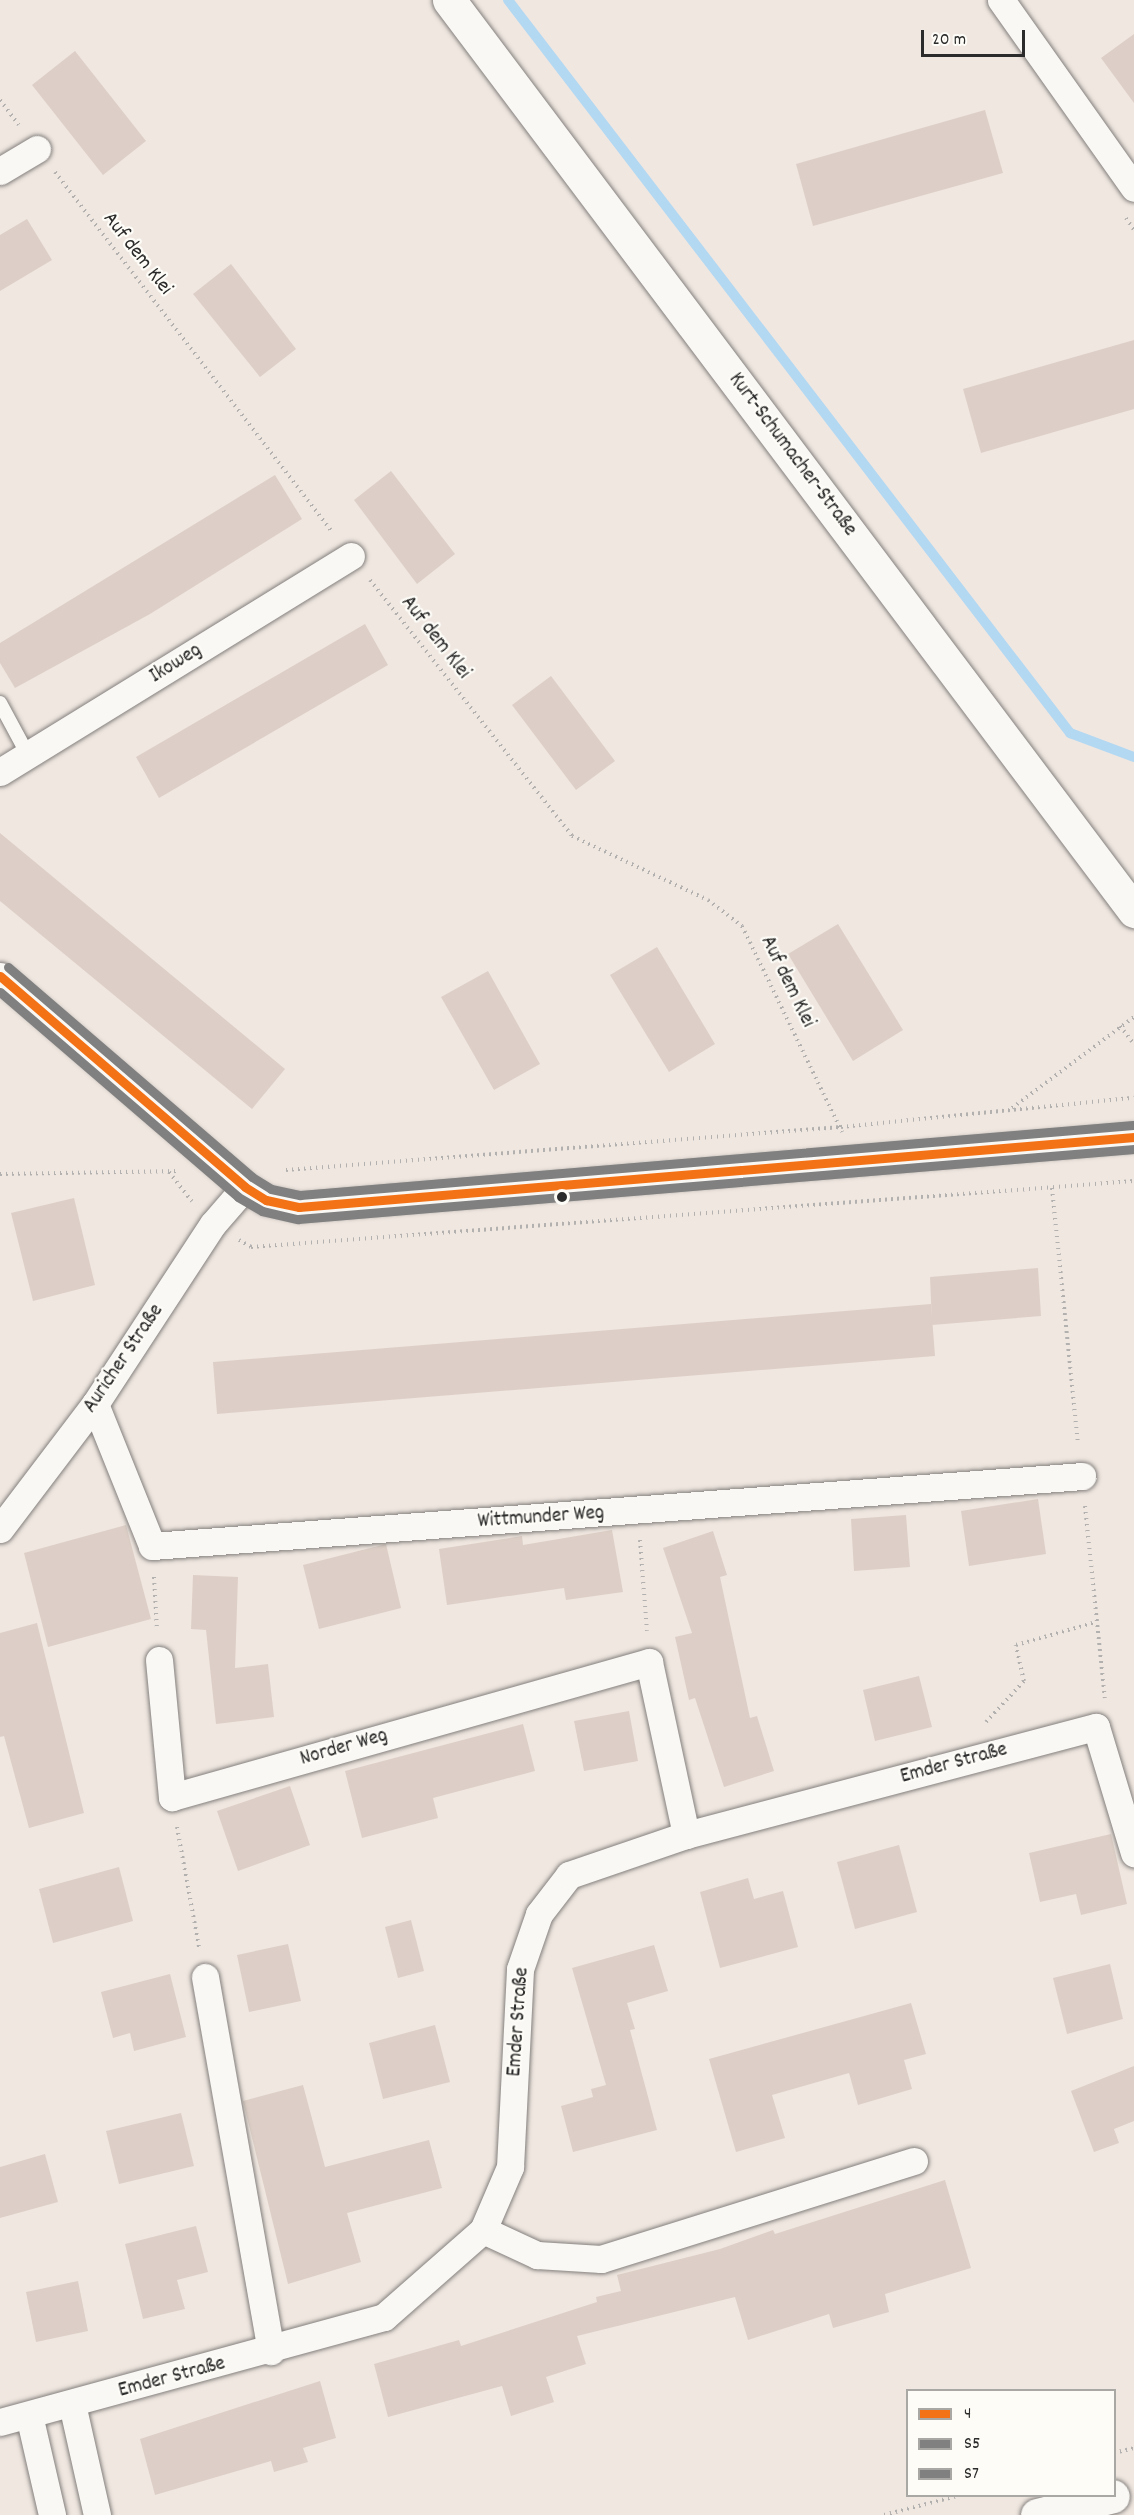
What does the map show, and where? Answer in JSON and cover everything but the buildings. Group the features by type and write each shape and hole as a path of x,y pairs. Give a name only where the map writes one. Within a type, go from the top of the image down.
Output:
{"street":[{"name":"Kurt-Schumacher-Straße","path":"449,0 1134,911"},
{"path":"1001,0 1134,188"},
{"path":"0,171 37,149"},
{"name":"Ikoweg","path":"0,772 351,556"},
{"path":"0,976 245,1187 266,1200 299,1207 1134,1137"},
{"name":"Auricher Straße","path":"0,1529 95,1404 213,1224 245,1187"},
{"path":"95,1404 152,1546"},
{"name":"Wittmunder Weg","path":"152,1546 1082,1476"},
{"path":"159,1660 172,1797"},
{"path":"649,1662 686,1834"},
{"name":"Norder Weg","path":"172,1797 649,1662"},
{"name":"Emder Straße","path":"0,2422 272,2351 384,2317 483,2230 510,2167 520,1969 539,1914 569,1875 686,1834 1096,1727 1134,1853"},
{"path":"205,1977 272,2351"},
{"path":"483,2230 537,2254 601,2259 914,2161"},
{"path":"72,2404 97,2515"},
{"path":"29,2415 52,2515"},
{"path":"1116,2494 1134,2490"},
{"path":"1037,2515 1106,2497"}],"lane":[{"path":"0,703 28,755"}],"path":[{"name":"Auf dem Klei","path":"0,100 351,556 572,836 708,900 742,926 841,1127 847,1160"},
{"path":"1011,1108 1134,1017"},
{"path":"1120,1026 1134,1044"},
{"path":"281,1171 841,1127 1011,1108 1134,1098"},
{"path":"0,1174 168,1171 213,1224 251,1247 1134,1181"},
{"path":"638,1511 649,1662"},
{"path":"152,1546 159,1660"},
{"path":"980,1729 1024,1681 1016,1645 1096,1622"},
{"path":"172,1797 205,1977"},
{"path":"1116,2452 1134,2448"},
{"path":"885,2515 953,2497"}],"waterway":[{"path":"508,0 1070,733 1134,757"}],"transit line":[{"name":"S7","path":"8,967 252,1177 271,1189 300,1195 1133,1125"},
{"name":"4","path":"0,976 245,1187 266,1200 299,1207 1134,1137"},
{"name":"S5","path":"0,992 238,1197 262,1211 298,1219 1134,1149"}]}
